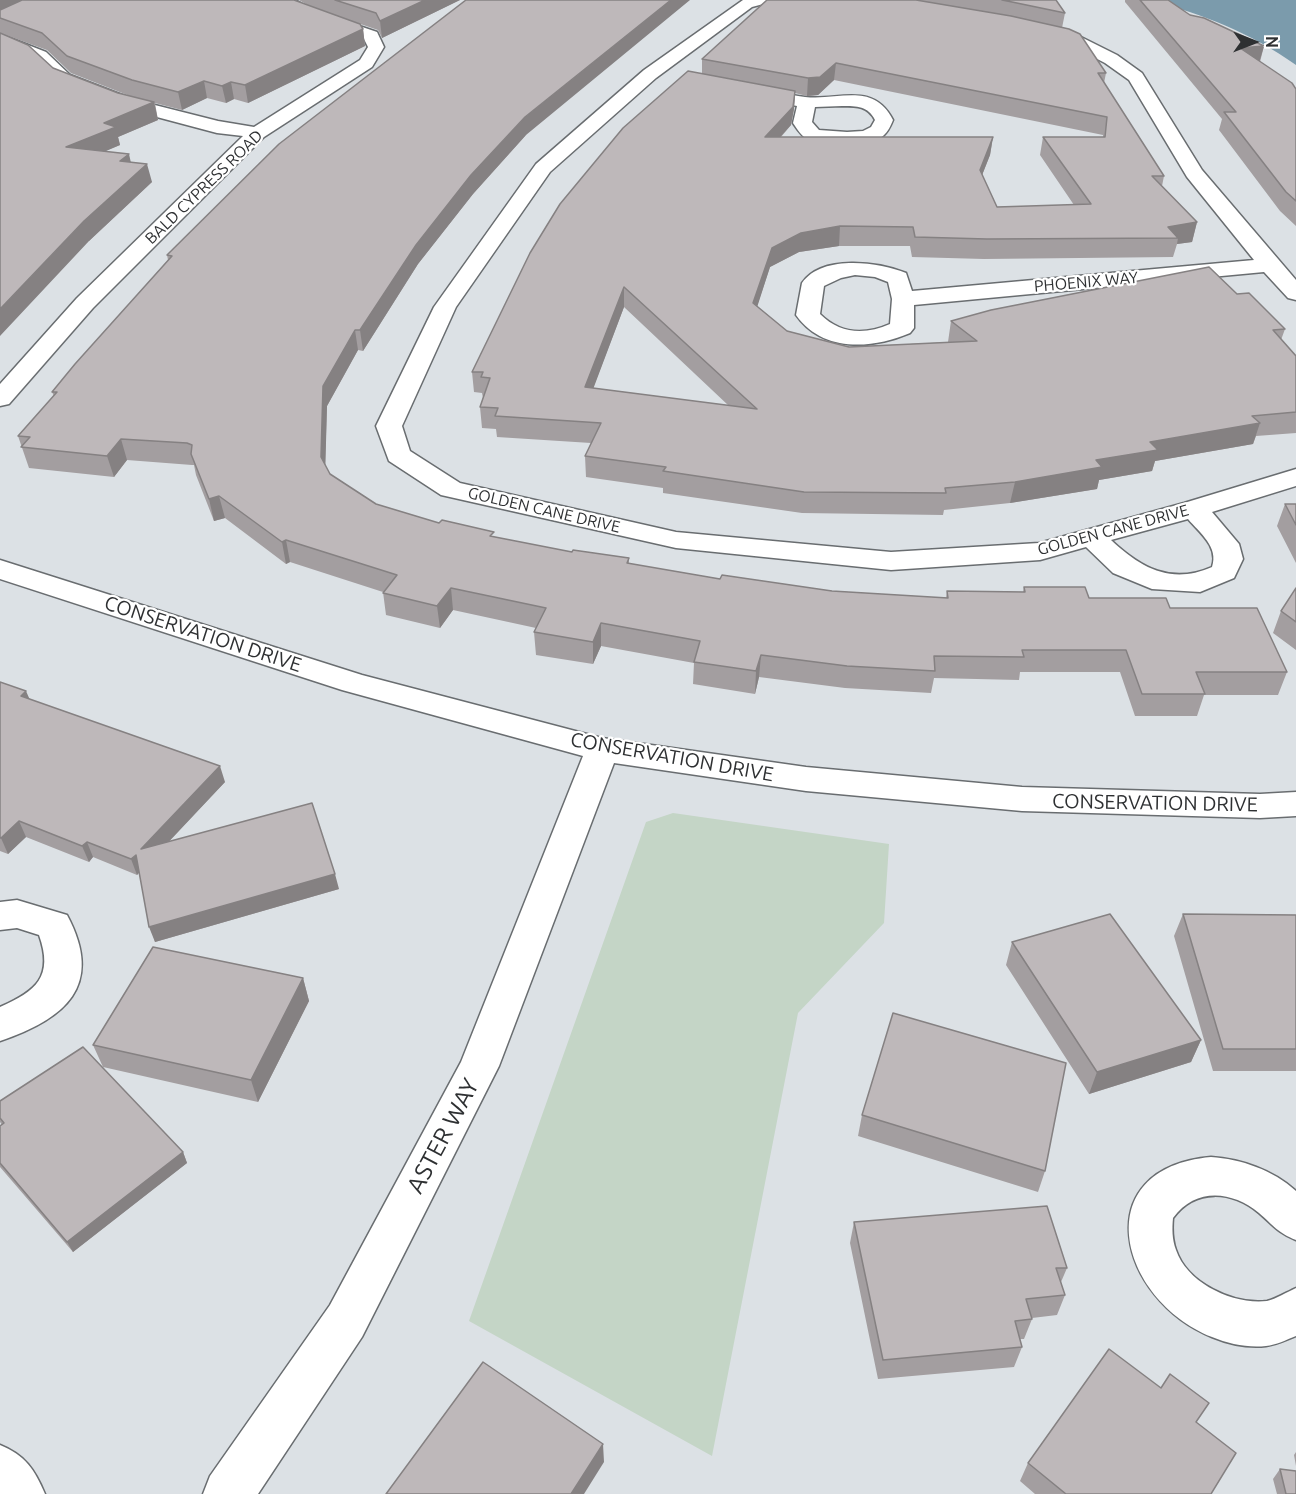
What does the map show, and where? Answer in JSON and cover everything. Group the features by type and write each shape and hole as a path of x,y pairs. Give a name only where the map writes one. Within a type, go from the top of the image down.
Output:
{"street":[{"name":"BALD CYPRESS ROAD","path":"0,399 85,303 257,133 366,63 376,48 371,36 306,14 284,0"},
{"name":"GOLDEN CANE DRIVE","path":"761,0 746,4 662,76 543,168 446,307 389,426 398,455 451,489 676,540 891,561 1040,551 1194,509 1296,477"},
{"path":"1030,30 1073,40 1111,59 1136,76 1194,173 1270,266 1296,293"},
{"path":"0,39 40,56 64,79 129,104 217,127 257,133"},
{"path":"731,88 807,103"},
{"name":"PHOENIX WAY","path":"903,299 1270,266"},
{"path":"1092,538 1123,567 1152,580 1200,583 1224,572 1229,559 1225,544 1194,509"},
{"name":"CONSERVATION DRIVE","path":"0,569 353,683 602,750 806,779 1022,800 1260,806 1296,804"},
{"name":"ASTER WAY","path":"228,1494 346,1321 479,1066 602,750"},
{"path":"0,916 16,914 54,925 64,955 61,985 41,1006 0,1025"},
{"path":"1288,1204 1242,1181 1210,1176 1184,1181 1162,1196 1151,1219 1152,1247 1166,1276 1191,1302 1222,1319 1255,1326 1285,1320 1296,1310"},
{"path":"0,1470 20,1494"}],"green space":[{"path":"673,813 889,844 884,923 798,1013 712,1456 469,1321 646,822"}],"water":[{"path":"1149,0 1296,0 1296,65 1261,43 1226,26"}],"building":[{"path":"22,0 294,0 360,24 363,29 245,85 231,82 222,86 204,81 178,92 132,80 67,56 42,33 0,18 0,10"},
{"path":"335,0 425,0 380,21 376,13"},
{"path":"466,0 671,0 525,117 471,175 416,245 360,330 355,330 323,386 321,457 330,474 376,504 439,523 442,520 494,532 490,536 572,552 573,550 629,558 627,563 720,579 722,575 832,591 948,598 947,591 1025,592 1024,587 1085,587 1089,598 1166,598 1170,608 1257,608 1287,672 1196,672 1205,694 1142,694 1126,650 1022,650 1024,657 934,656 935,671 847,666 761,655 756,671 694,662 700,641 601,623 593,642 534,632 546,608 451,588 437,606 383,593 397,575 286,540 282,542 219,496 209,499 191,454 192,445 187,443 121,439 107,456 21,447 30,437 18,436 57,392 52,392 75,364 172,256 167,255 279,144"},
{"path":"767,0 916,0 1011,16 1069,29 1080,34 1106,73 1098,73 1164,176 1152,176 1197,222 1168,227 1178,238 915,237 913,227 840,226 801,233 772,248 753,303 787,331 849,347 977,341 951,321 991,310 1209,267 1237,294 1249,293 1285,329 1273,330 1296,356 1296,412 1252,416 1260,423 1150,442 1158,450 1096,460 1102,467 1015,482 945,488 946,493 804,492 663,471 666,467 585,456 601,423 495,416 498,408 480,407 490,378 481,377 483,372 472,372 530,253 560,204 623,128 688,71 795,91 793,107 765,137 993,137 980,170 997,207 1091,204 1043,137 1105,137 1107,117 836,63 820,77 808,78 702,59","holes":["624,287 757,409 585,387"]},
{"path":"1002,0 1056,0 1065,13 1012,2"},
{"path":"1140,0 1168,0 1190,15 1204,18 1264,46 1240,48 1292,83 1296,89 1296,201 1286,192 1224,112 1236,112"},
{"path":"0,33 28,45 53,68 118,93 154,102 104,123 116,127 66,147 129,154 120,161 147,164 84,221 0,309"},
{"path":"1285,504 1296,504 1296,525"},
{"path":"1296,588 1296,622 1281,611"},
{"path":"0,682 26,691 21,696 220,766 141,849 312,803 335,874 149,927 136,855 131,859 87,842 82,846 19,821 0,838"},
{"path":"1110,914 1201,1040 1097,1072 1012,942"},
{"path":"1183,914 1296,915 1296,1049 1223,1049"},
{"path":"153,947 303,978 251,1080 93,1045"},
{"path":"893,1013 1066,1063 1045,1171 862,1115"},
{"path":"83,1047 183,1152 67,1242 0,1163 0,1126 4,1123 0,1118 0,1101"},
{"path":"1047,1206 1067,1268 1056,1268 1065,1295 1026,1299 1032,1319 1015,1321 1022,1347 883,1360 854,1222"},
{"path":"1109,1349 1161,1388 1170,1374 1209,1403 1196,1422 1236,1453 1211,1494 1066,1494 1028,1463"},
{"path":"483,1362 603,1444 571,1494 386,1494"},
{"path":"1280,1469 1296,1471 1296,1494 1286,1494"}]}
